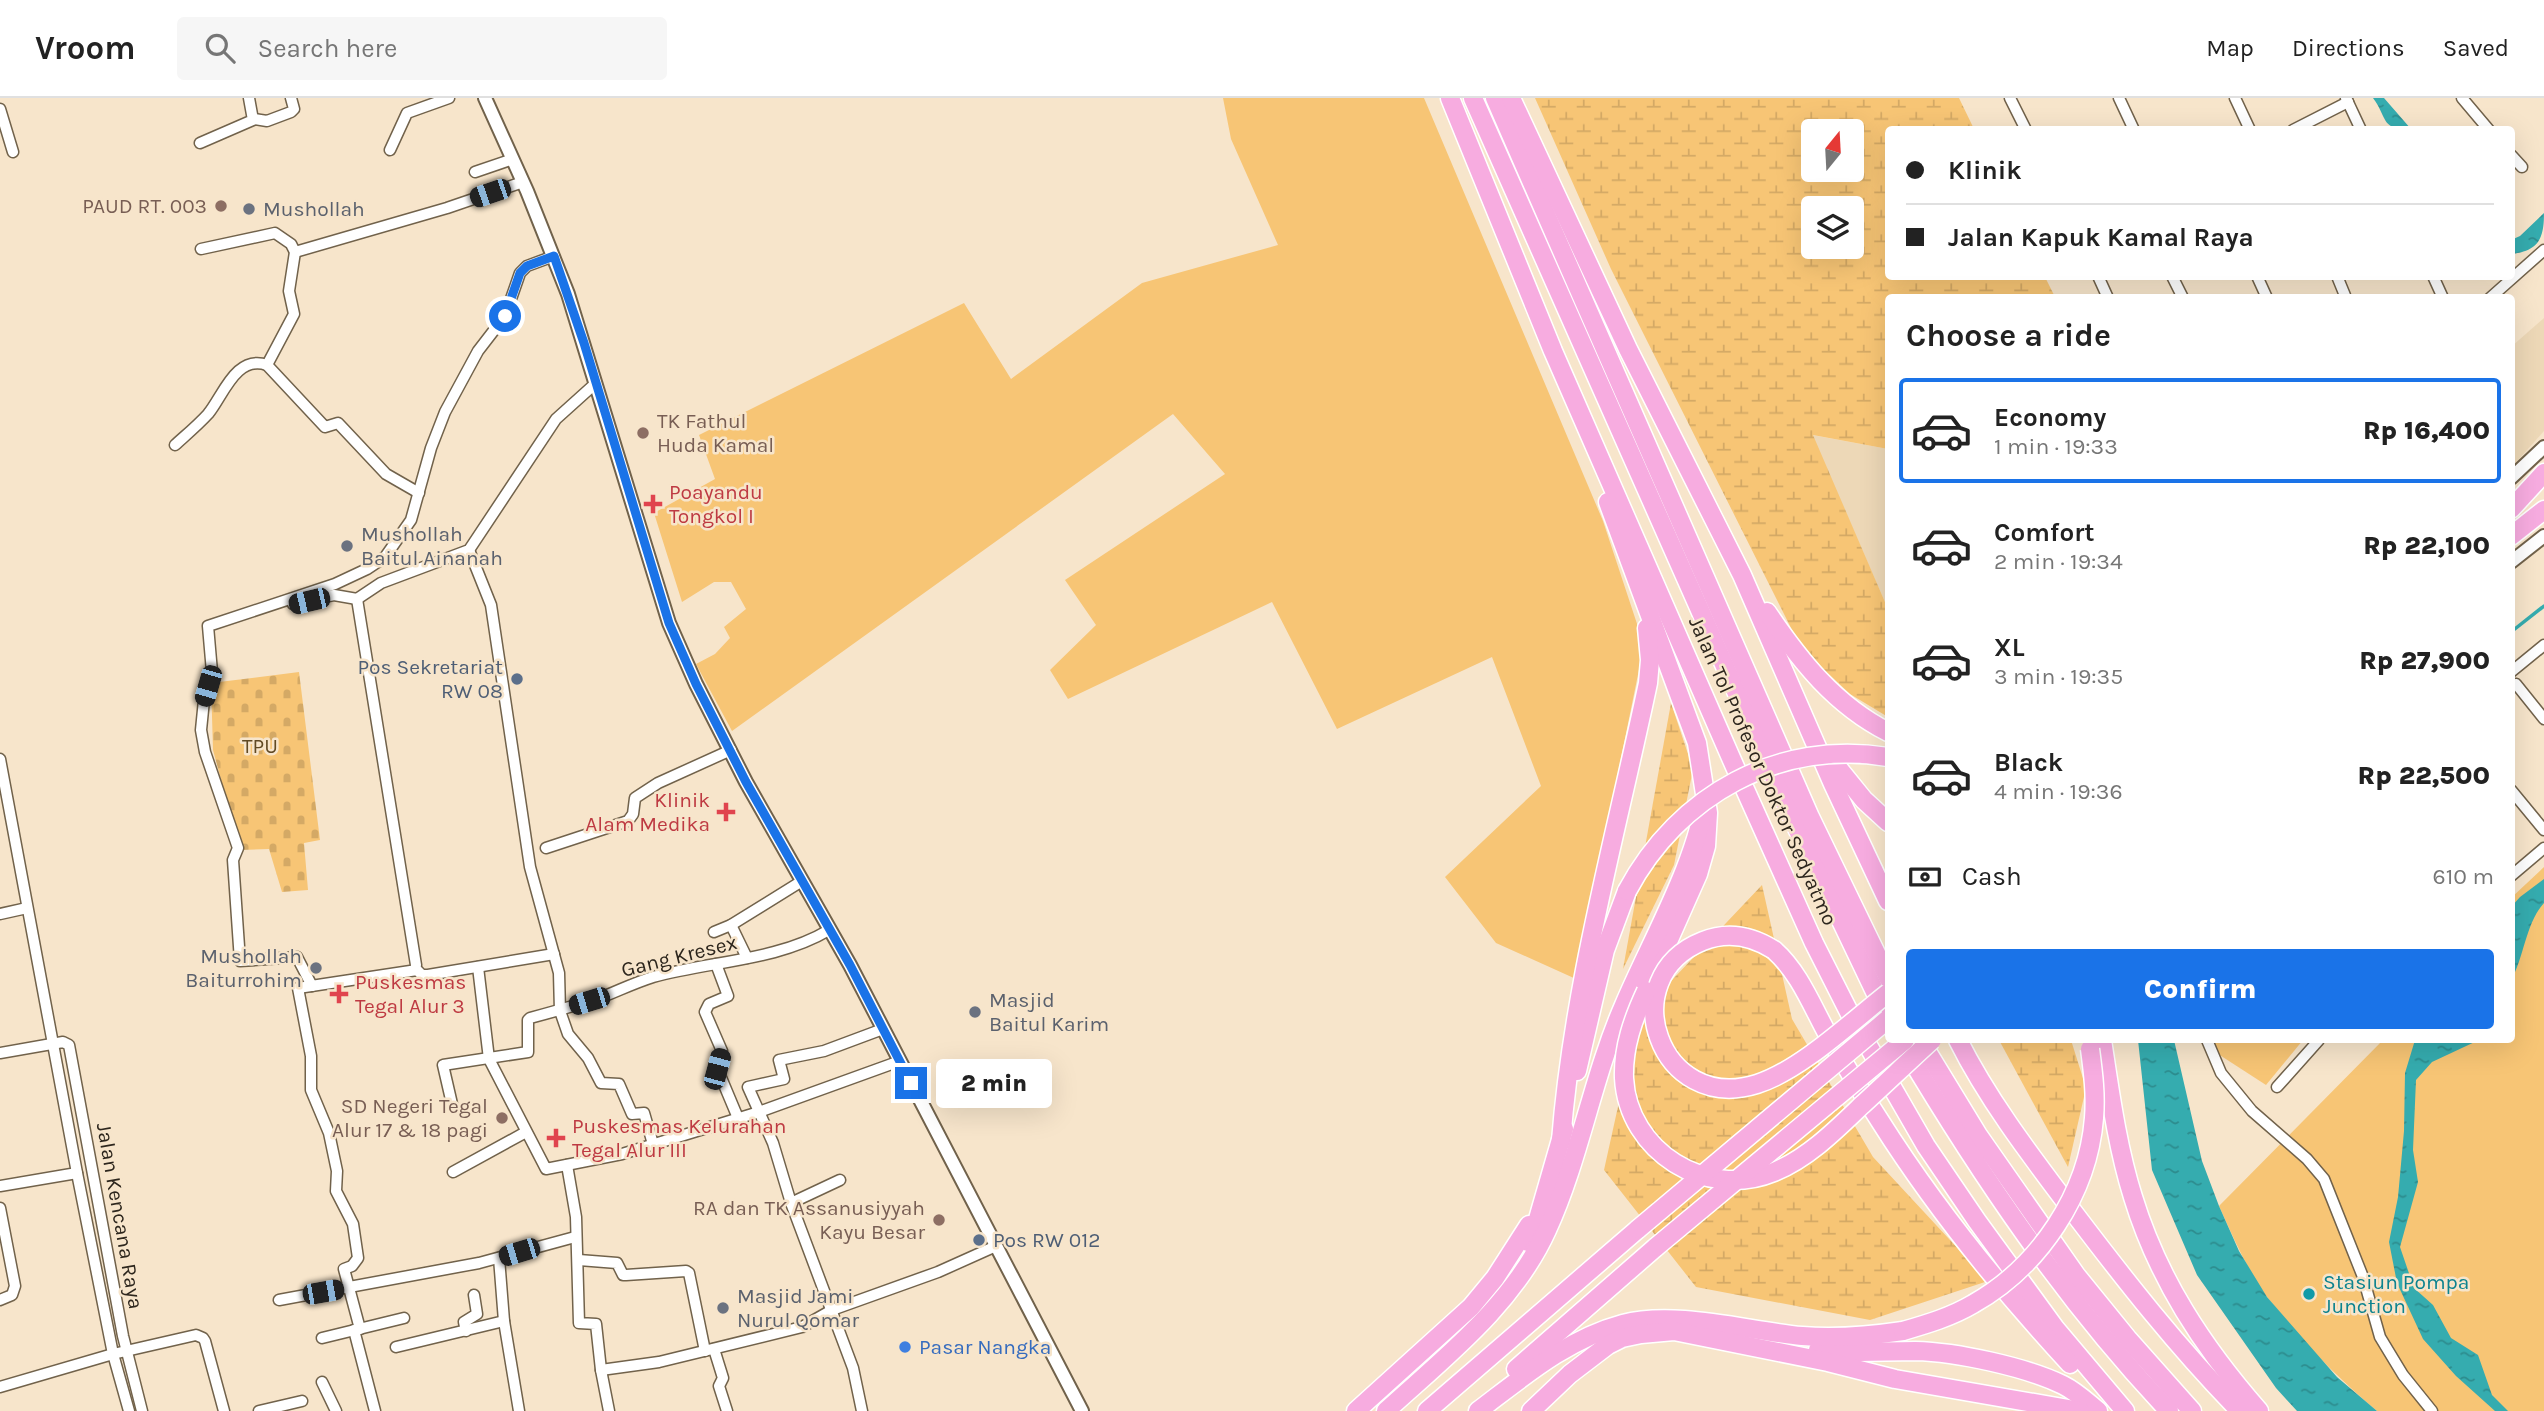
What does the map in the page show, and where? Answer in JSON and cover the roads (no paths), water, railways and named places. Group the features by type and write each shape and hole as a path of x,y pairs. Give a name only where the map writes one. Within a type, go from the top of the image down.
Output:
{"highway":[{"name":"Jalan Tol Profesor Doktor Sedyatmo","path":"1472,98 1788,809 1885,1013"},
{"name":"Jalan Tol Profesor Doktor Sedyatmo","path":"1506,99 1742,575 1885,894"},
{"name":"Jalan Tol Profesor Doktor Sedyatmo","path":"1506,99 1810,817 1885,972"},
{"name":"Jalan Tol Profesor Doktor Sedyatmo","path":"1453,106 1553,351 1814,943 1857,1027 1926,1146 1977,1221 2055,1328 2125,1411"},
{"path":"1553,351 1697,743 1706,793 1709,821 1704,856 1635,1016 1626,1051 1625,1079 1630,1107 1641,1130 1658,1151 1681,1168 1714,1180 1739,1181 1762,1177 1795,1161 1827,1137 1929,1043"},
{"path":"2515,505 2544,473"},
{"path":"2515,533 2544,510"},
{"path":"1742,575 1792,649 1819,680 1854,711 1885,730"},
{"path":"1561,1141 1566,1082 1576,1017 1647,683 1650,649 1645,604"},
{"path":"1813,736 1851,786 1885,819"},
{"path":"1491,1311 1536,1226 1561,1141 1605,950 1627,891 1648,856 1665,835 1703,801 1736,781 1784,763 1815,756 1854,754 1885,757"},
{"path":"1386,1411 1449,1355 1491,1311 1526,1268 1547,1231 1580,1141 1613,1032 1693,845 1706,793"},
{"path":"1885,995 1831,1037 1799,1062 1766,1081 1731,1088 1705,1085 1690,1078 1669,1058 1656,1029 1654,1012 1656,994 1668,968 1688,948 1721,936 1746,937 1774,950 1793,971 1831,1037 1877,1117 1936,1203 2047,1339 2113,1411"},
{"path":"1427,1411 1885,1022"},
{"path":"1901,1043 1956,1134 2053,1274 2169,1411"},
{"path":"1469,1411 1656,1247 1901,1043"},
{"path":"1922,1043 1978,1135 2076,1275 2192,1411"},
{"path":"1960,1043 2006,1118 2049,1180 2125,1280 2185,1352 2240,1411"},
{"path":"2093,1043 2132,1194 2152,1250 2200,1337 2259,1411"},
{"path":"1478,1411 1543,1362 1582,1339 1625,1323 1665,1319 1820,1337 1859,1336 1903,1331 1958,1312 1989,1294 2026,1263 2041,1246 2065,1210 2082,1174 2092,1133 2095,1086 2093,1043"},
{"path":"2110,1043 2119,1138"},
{"path":"1356,1411 1471,1307 1494,1278 1542,1204"},
{"path":"1665,1319 1751,1341 1821,1351 1917,1351 1993,1363 2041,1376 2065,1386 2098,1411"},
{"path":"1531,1411 1570,1374 1608,1345 1622,1338 1674,1331 1828,1362 1895,1379 2080,1411"}],"main road":[{"path":"485,98 554,256 596,383 669,623 696,684 746,782 900,1061 1082,1411"},
{"path":"2515,474 2544,447"},
{"path":"2515,559 2544,536"}],"street":[{"path":"249,98 254,119"},
{"path":"201,143 254,119 267,121 292,112 294,109 291,98"},
{"path":"390,150 407,113 449,98"},
{"path":"2010,98 2024,126"},
{"path":"2119,98 2132,126"},
{"path":"2235,98 2248,126"},
{"path":"2462,98 2486,126"},
{"path":"2300,126 2347,100 2359,126"},
{"path":"0,108 13,152"},
{"path":"475,172 513,159"},
{"path":"2515,159 2522,167"},
{"path":"295,252 447,208 523,182"},
{"path":"201,249 275,233 290,244 295,252 289,291 294,314 267,365"},
{"path":"2515,276 2544,250"},
{"path":"312,986 297,957 240,961 233,860 237,848 205,752 201,730 204,700 212,672 208,626 307,594 367,569 385,557 411,520 431,448 445,412 478,351 505,316 520,273 527,266 554,256"},
{"path":"2494,294 2510,280"},
{"path":"175,445 209,413 233,376 245,366 262,363 267,365 325,427 338,423 386,474 419,493"},
{"path":"357,599 381,583 469,550 556,419 596,383"},
{"path":"469,550 491,606 530,867 559,973 560,1011 568,1034 588,1058 601,1083 619,1084 632,1114 644,1113 653,1144"},
{"path":"264,614 334,595 347,595 357,599"},
{"path":"357,599 416,965"},
{"path":"2515,669 2544,646"},
{"path":"2516,684 2544,719"},
{"path":"546,848 628,821 633,814 635,798 658,783 731,750"},
{"name":"Jalan Kencana Raya","path":"0,759 77,1173 113,1354 129,1411"},
{"path":"2515,795 2544,830"},
{"path":"2515,873 2544,848"},
{"path":"714,932 731,925 802,881"},
{"path":"0,914 27,908"},
{"path":"731,925 747,958"},
{"name":"Gang Kresex","path":"452,1104 443,1065 528,1052 528,1019 560,1011 651,978 704,964 747,958 819,936 829,930"},
{"path":"372,1410 350,1287 344,1269 352,1266 358,1258 353,1224 336,1191 337,1171 329,1133 311,1090 311,1056 298,988 417,970 422,975 428,975 554,954"},
{"path":"716,964 728,996 709,1004 705,1012 722,1051 717,1069 738,1118"},
{"path":"478,967 489,1059 546,1169 622,1154 759,1112 900,1061"},
{"path":"862,1411 853,1368 791,1203 773,1143 748,1087 783,1079 779,1060 824,1052 883,1029"},
{"name":"Jalan Kencana Raya","path":"52,1044 66,1043 70,1048 126,1351 142,1411"},
{"path":"2208,1043 2221,1073 2252,1111 2307,1160 2324,1180 2363,1277 2380,1337 2403,1375 2432,1411"},
{"path":"2277,1087 2316,1043"},
{"path":"0,1053 52,1044"},
{"path":"453,1172 526,1132"},
{"path":"568,1165 576,1217 579,1323 596,1324 609,1411"},
{"path":"0,1186 77,1173"},
{"path":"791,1203 840,1180"},
{"path":"0,1208 15,1286 12,1295 0,1300"},
{"path":"279,1300 479,1263 575,1237"},
{"path":"601,1370 659,1362 802,1327 832,1311 937,1272 996,1246"},
{"path":"499,1258 504,1321 519,1411"},
{"path":"579,1261 617,1263 623,1275 689,1273 709,1350 723,1378 719,1385 727,1411"},
{"path":"466,1331 464,1322 477,1314 474,1295"},
{"path":"321,1338 404,1318"},
{"path":"396,1347 504,1321"},
{"path":"0,1387 113,1354 196,1335 203,1338 224,1411"},
{"path":"322,1382 336,1411"},
{"path":"259,1411 302,1401"}],"water":[{"path":"2373,98 2384,98 2408,126 2389,125"},
{"path":"2544,213 2543,230 2538,242 2528,250 2515,253 2515,238"},
{"path":"2544,879 2544,903 2533,920 2515,972 2515,903"},
{"path":"2138,1043 2175,1043 2202,1161 2239,1251 2267,1297 2337,1377 2377,1411 2297,1411 2276,1388 2197,1275 2152,1170"},
{"path":"2414,1043 2473,1043 2432,1062 2416,1080 2413,1150 2418,1182 2400,1247 2414,1288 2433,1305 2451,1338 2478,1355 2492,1395 2508,1411 2495,1411 2456,1376 2423,1339 2397,1283 2389,1242 2398,1197 2404,1131 2405,1073"}],"waterway":[{"path":"2515,629 2544,606"}],"place":[{"name":"PAUD RT. 003","path":"221,206"},
{"name":"Mushollah","path":"249,209"},
{"name":"TK Fathul Huda Kamal","path":"643,433"},
{"name":"Poayandu Tongkol I","path":"653,504"},
{"name":"Mushollah Baitul Ainanah","path":"347,546"},
{"name":"Pos Sekretariat RW 08","path":"517,679"},
{"name":"Klinik Alam Medika","path":"726,812"},
{"name":"Mushollah Baiturrohim","path":"316,968"},
{"name":"Puskesmas Tegal Alur 3","path":"339,994"},
{"name":"Masjid Baitul Karim","path":"975,1012"},
{"name":"SD Negeri Tegal Alur 17 & 18 pagi","path":"502,1118"},
{"name":"Puskesmas Kelurahan Tegal Alur III","path":"556,1138"},
{"name":"RA dan TK Assanusiyyah Kayu Besar","path":"939,1220"},
{"name":"Pos RW 012","path":"979,1240"},
{"name":"Stasiun Pompa Junction","path":"2309,1294"},
{"name":"Masjid Jami Nurul Qomar","path":"723,1308"},
{"name":"Pasar Nangka","path":"905,1347"}],"park label":[{"name":"TPU","path":"260,746"}]}
